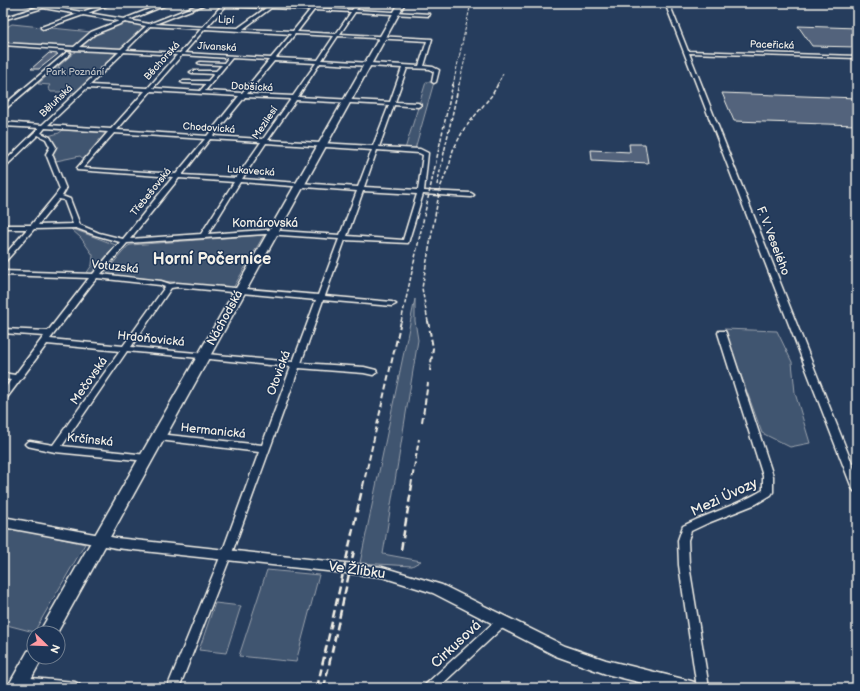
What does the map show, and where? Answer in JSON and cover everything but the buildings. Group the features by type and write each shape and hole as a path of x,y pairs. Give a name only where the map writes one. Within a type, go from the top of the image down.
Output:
{"main road":[{"name":"Náchodská","path":"53,625 402,3"},
{"path":"18,685 29,665"}],"street":[{"name":"Lipí","path":"23,3 148,25 430,40 421,67"},
{"path":"3,19 53,3"},
{"path":"43,28 111,3"},
{"path":"3,109 93,33 169,3"},
{"path":"202,3 429,15"},
{"name":"Běluňská","path":"3,166 148,25 202,3"},
{"path":"239,30 276,3"},
{"name":"Třebešovská","path":"3,397 94,276 318,3"},
{"name":"Mezilesí","path":"203,236 264,141 293,98 320,62 359,3"},
{"name":"F. V. Veselého","path":"667,3 857,488"},
{"path":"852,3 857,8"},
{"name":"Běchorská","path":"113,131 226,4"},
{"name":"Jívanská","path":"3,44 72,51 122,51 421,67 431,68 436,71 434,82"},
{"name":"Paceřická","path":"686,52 857,57"},
{"path":"202,93 231,57"},
{"path":"200,63 226,64"},
{"name":"Otovická","path":"173,688 225,556 405,67"},
{"path":"192,72 218,73"},
{"path":"183,82 209,84"},
{"name":"Dobšická","path":"85,86 418,105"},
{"name":"Chodovická","path":"3,124 414,150 426,154 421,192"},
{"name":"Lukavecká","path":"113,131 79,169 360,189 471,195"},
{"path":"3,261 58,197 63,189 49,154 53,147 48,138 37,133"},
{"name":"Komárovská","path":"77,226 98,234 124,241 274,232 406,242 421,192"},
{"path":"3,227 77,226 67,199 58,197"},
{"name":"Votuzská","path":"3,273 94,276 161,283 169,286 177,285 392,304"},
{"name":"Mečovská","path":"55,449 169,286"},
{"name":"Hrdoňovická","path":"3,331 126,349 373,372"},
{"name":"Mezi Úvozy","path":"703,688 684,565 683,540 687,529 704,520 753,501 768,492 768,476 722,333"},
{"path":"3,376 17,378"},
{"name":"Hermanická","path":"159,437 264,449"},
{"name":"Krčínská","path":"30,444 55,449 147,458"},
{"name":"Ve Žlíbku","path":"3,522 101,540 225,556 382,572 437,589 562,651 606,667 691,688"},
{"name":"Cirkusová","path":"430,688 496,627 503,623"},
{"path":"18,685 75,688"}],"green space":[{"name":"Park Poznání","path":"120,23 143,25 144,27 120,49 79,47 96,33"},
{"path":"12,24 91,32 71,47 3,43 3,29"},
{"name":"Park Poznání","path":"77,50 116,53 76,92 68,94 64,92 51,92 48,88 50,85 38,84 56,68 60,68 58,67"},
{"path":"426,82 434,82 415,149 405,149"},
{"path":"63,130 110,133 85,160 80,156 56,161 53,155 54,145 48,136 59,133"},
{"path":"71,229 116,245 91,274 86,274 92,265 93,255 81,238"},
{"path":"264,235 233,288 103,275 128,246 131,245"},
{"path":"415,299 415,321 418,340 383,554 421,561 412,566 360,563"},
{"path":"724,329 777,331 792,362 795,393 810,443 790,447 762,433"},
{"path":"3,526 85,544 38,625 26,625 26,630 3,624"},
{"path":"267,570 319,575 296,662 239,656"},
{"path":"215,603 241,606 226,653 199,650"}],"railway":[{"path":"453,85 471,3"},
{"path":"459,85 466,54"},
{"path":"497,85 503,74"},
{"path":"401,322 453,84"},
{"path":"437,185 459,84"},
{"path":"428,322 422,288 440,188 450,163 453,150 464,129 492,95 498,84"},
{"path":"363,486 401,321"},
{"path":"428,321 433,348 430,371"},
{"path":"422,422 428,383"},
{"path":"411,486 419,439"},
{"path":"317,688 363,485"},
{"path":"401,550 412,485"},
{"path":"324,688 354,551"}],"district":[{"name":"Horní Počernice","path":"212,259"}]}
